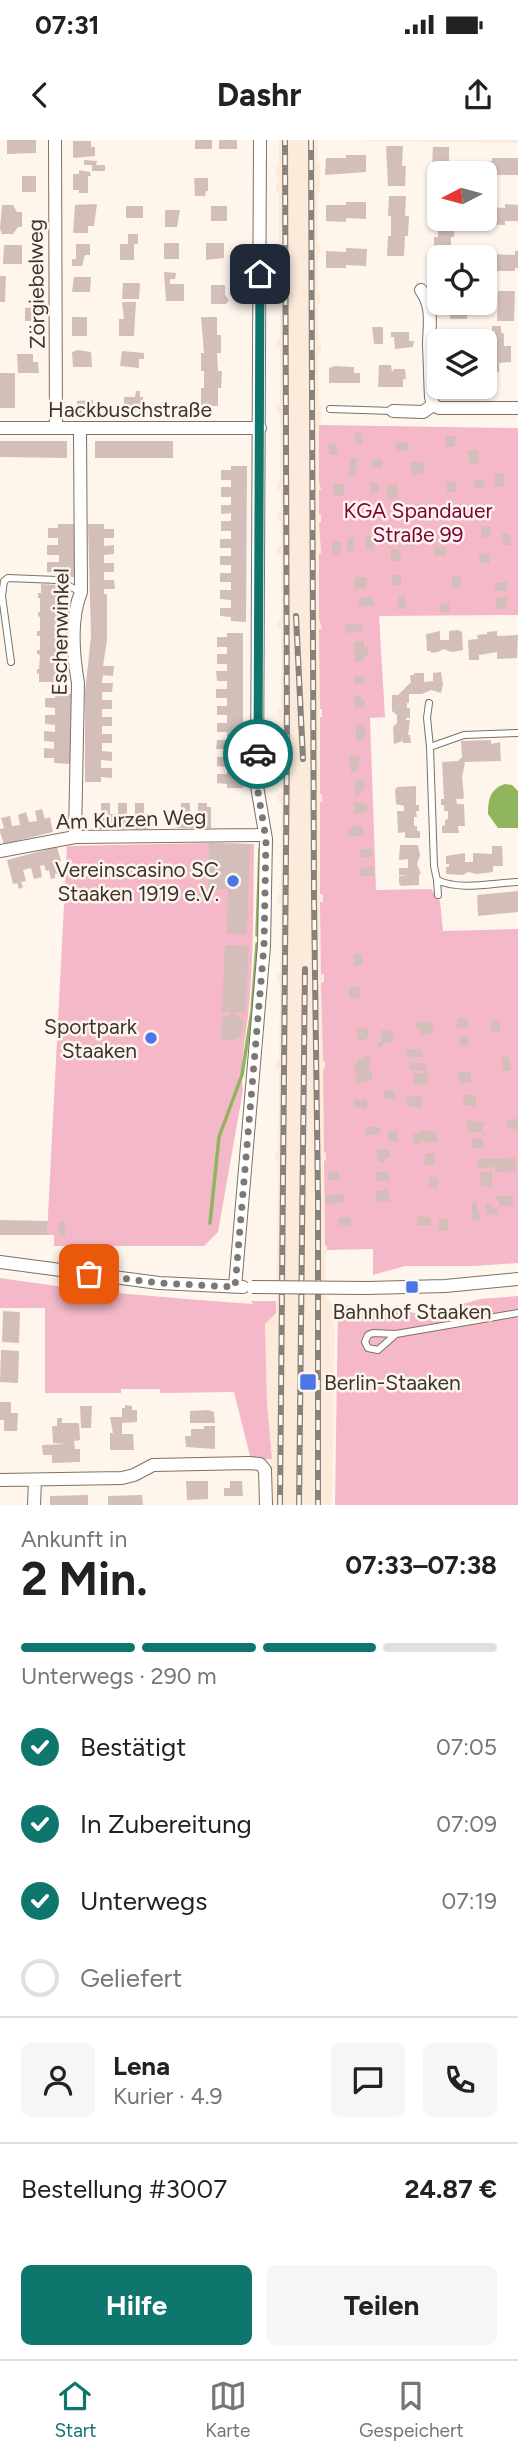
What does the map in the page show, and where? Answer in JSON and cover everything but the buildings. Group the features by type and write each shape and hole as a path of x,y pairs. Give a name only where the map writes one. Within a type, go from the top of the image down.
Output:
{"street":[{"name":"Zörgiebelweg","path":"55,140 56,428"},
{"path":"235,1287 264,946 265,835 257,786 260,140"},
{"path":"421,290 426,298 431,319 429,340 433,405 439,408 518,408"},
{"path":"393,411 423,411 433,405"},
{"name":"Hackbuschstraße","path":"0,428 260,428"},
{"name":"Eschenwinkel","path":"75,837 79,683 74,662 75,606 80,592 80,428"},
{"name":"Am Kurzen Weg","path":"0,851 75,837 265,835"},
{"path":"0,1262 135,1281 235,1287 445,1286 518,1279"},
{"path":"0,1480 122,1478 153,1465 249,1463 263,1467 267,1474 266,1505"},
{"path":"34,1505 35,1480"}],"lane":[{"path":"330,409 393,411"},
{"path":"11,662 2,596 4,581 8,578 57,580 80,592"},
{"path":"429,703 427,718 434,866 438,895"},
{"path":"430,747 464,735 518,733"},
{"path":"437,880 447,885 518,882"},
{"path":"396,1334 518,1313"}],"shaded area":[{"path":"279,140 318,140 320,164 320,893 323,894 324,982 321,983 325,1061 326,1297 335,1310 332,1505 273,1505 267,1404 265,1324 276,1313 278,1161 275,1161 275,1153 278,1152 279,1070 276,1069 276,1060 279,1060 280,983 277,982 277,974 280,974 281,904 278,903 278,895 281,894 281,803 278,802 278,794 281,793 281,718 278,717 278,709 281,708 281,629 278,629 278,621 281,621 281,554 277,554 277,546 281,546 281,521 277,521 277,513 281,512 281,491 277,490 277,482 280,481 280,414 277,413 277,405 280,405 280,347 277,347 277,339 280,338 279,264 276,263 276,255 279,254 279,192 276,192 276,183 279,183 279,175 276,175 276,166 279,166"},
{"path":"326,140 518,140 518,143"},
{"path":"505,784 512,785 518,791 518,828 498,828 488,814 491,795"}],"green space":[{"name":"KGA Spandauer Straße 99","path":"319,425 518,428 518,615 379,616 385,717 370,718 376,890 431,889 440,901 443,931 518,929 518,1263 405,1266 373,1275 373,1249 327,1250 325,1246 325,1061 321,983 324,982 324,974 321,974 320,902 323,902 323,894 320,894 322,709 319,629 322,629 319,618"},
{"name":"Sportpark Staaken","path":"254,844 252,965 243,1058 243,1090 218,1232 204,1246 54,1246 54,1235 47,1235 67,846"},
{"path":"0,1278 189,1299 253,1304 251,1301 276,1301 276,1313 265,1324 267,1404 272,1459 251,1460 234,1392 160,1393 160,1389 121,1389 121,1393 45,1393 45,1308 0,1308"},
{"path":"518,1296 518,1505 335,1505 338,1305 396,1309 419,1314 440,1311 480,1299"}],"waterway":[{"path":"257,935 260,849"},
{"path":"210,1223 219,1137 242,1075 252,1011 257,944"}],"railway":[{"path":"280,1505 287,743 285,140"},
{"path":"311,140 318,1505"},
{"path":"296,616 303,759"},
{"path":"299,1505 305,969"}],"way so far":[{"path":"89,1274 135,1281 235,1287 264,946 266,839 257,786 258,754"}],"place":[{"name":"Vereinscasino SC Staaken 1919 e.V.","path":"233,881"},
{"name":"Sportpark Staaken","path":"151,1038"},
{"name":"Bahnhof Staaken","path":"412,1287"},
{"name":"Berlin-Staaken","path":"308,1382"}],"route":[{"path":"258,754 260,274"}]}
